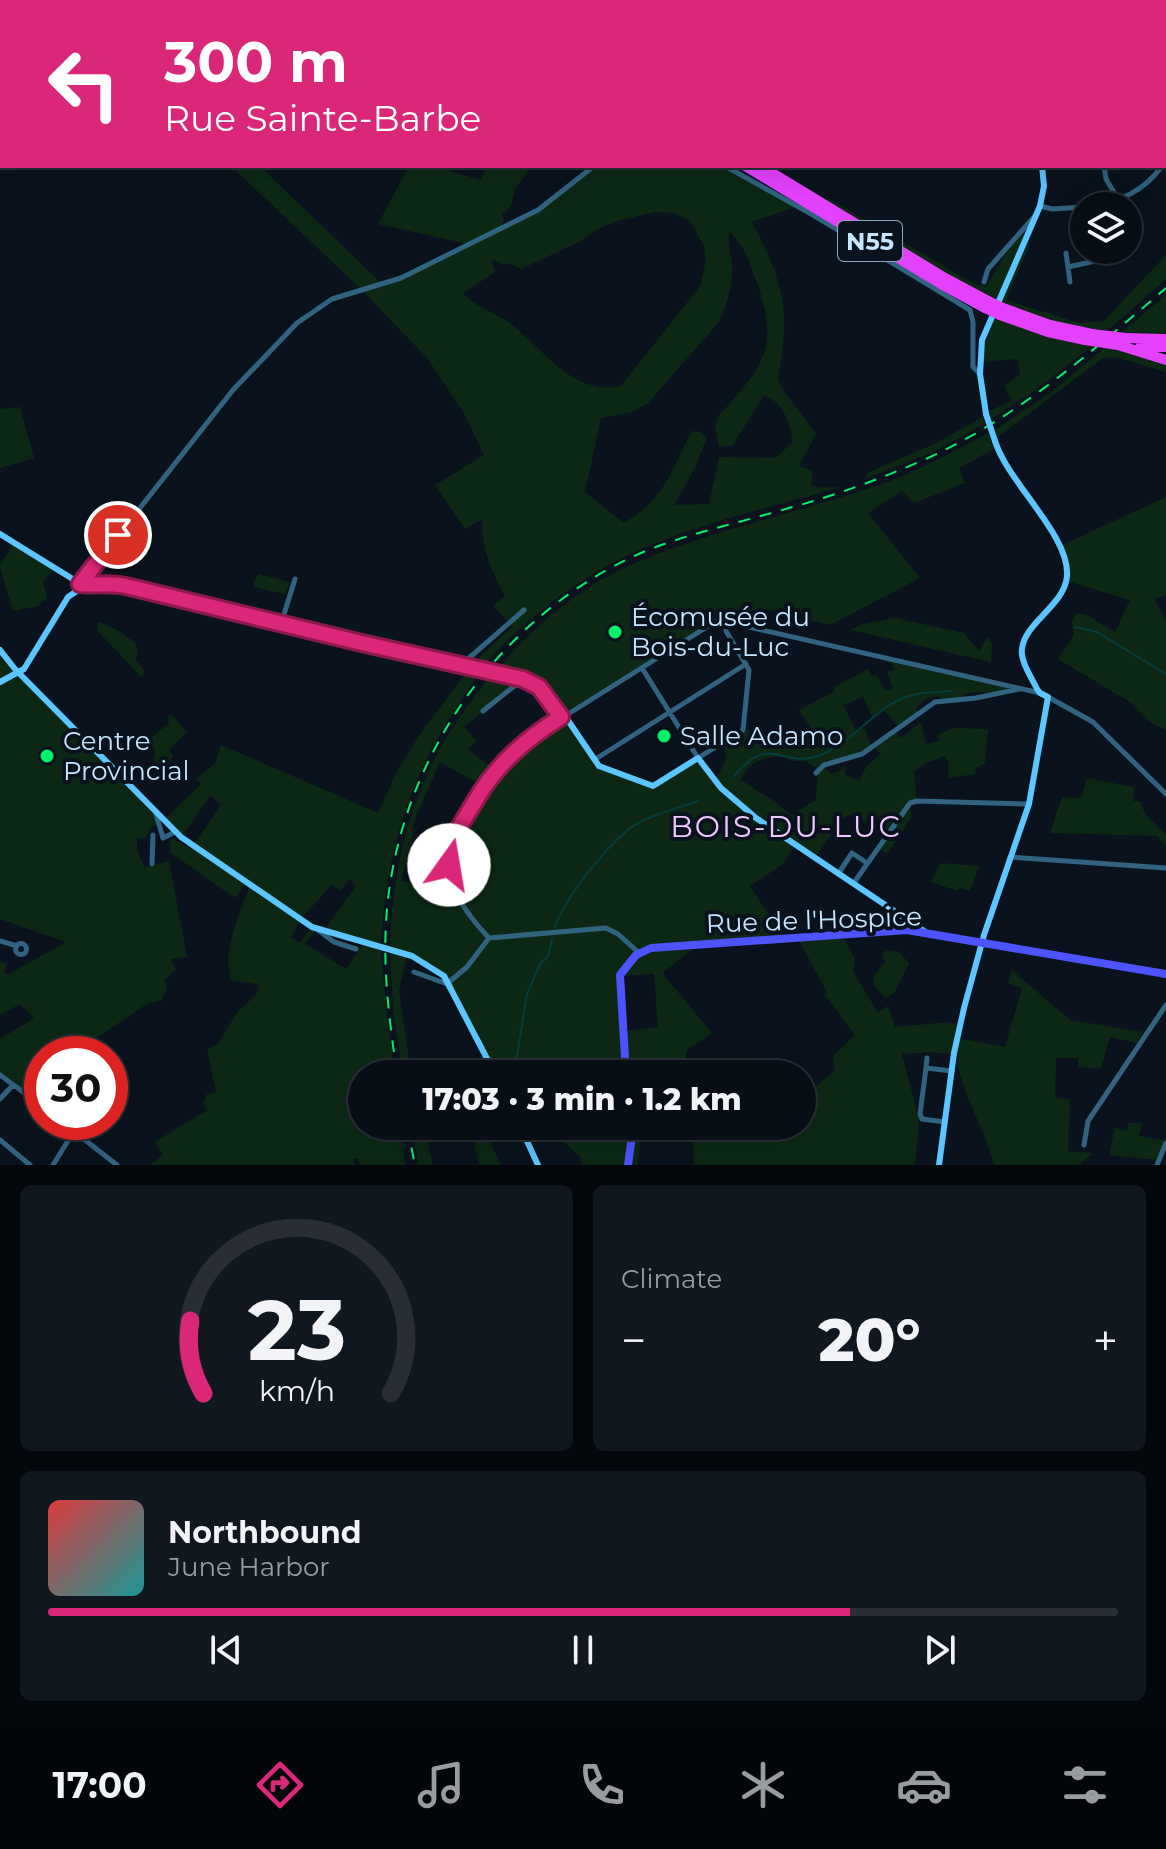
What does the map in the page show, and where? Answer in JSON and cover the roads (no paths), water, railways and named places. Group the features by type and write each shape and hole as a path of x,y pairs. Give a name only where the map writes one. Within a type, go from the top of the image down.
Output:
{"highway":[{"name":"N55","path":"748,168 941,284 1002,311 1089,337 1166,347"},
{"name":"N55","path":"764,168 987,304"},
{"name":"N55","path":"1122,342 1166,339"},
{"path":"1122,342 1166,360"}],"main road":[{"name":"Rue de l'Hospice","path":"639,953 651,948 907,930 1166,974"},
{"path":"625,1060 620,975 639,953"},
{"path":"628,1165 631,1140"}],"street":[{"path":"0,682 26,666 63,603 82,585 233,390 297,323 332,299 401,278 538,210 591,168"},
{"path":"729,168 806,210 970,310 973,367 980,374"},
{"path":"1040,693 1024,660 1022,648 1063,590 1067,568 1058,542 1002,461 986,414 980,348 984,330 1038,209 1044,186 1042,168"},
{"path":"1104,168 1114,192"},
{"path":"1136,192 1160,168"},
{"path":"1038,209 1070,208"},
{"path":"984,282 988,269 1038,209"},
{"path":"1066,253 1070,282"},
{"path":"1068,267 1082,264"},
{"path":"0,534 82,585 102,582 116,584 523,679 539,687 599,766 653,786 743,730 749,670 726,631 726,622"},
{"path":"281,624 295,579"},
{"path":"460,666 524,610"},
{"path":"489,938 462,907 450,877 452,840 479,792 512,753 537,732 718,620 1040,693 1093,722 1166,794"},
{"path":"0,650 175,832 334,942 356,949"},
{"path":"594,760 746,664"},
{"path":"642,668 698,758 714,780 743,808 928,933"},
{"path":"483,711 523,679"},
{"path":"816,773 824,765 862,754 935,702 1024,689"},
{"path":"939,1165 964,1008 1009,857 1029,804 1048,697"},
{"path":"853,884 910,803 1029,804"},
{"path":"156,814 163,838 175,832"},
{"path":"152,864 153,835"},
{"path":"838,874 852,853 867,863"},
{"path":"1009,857 1166,868"},
{"path":"450,984 489,938 606,928 618,934 639,953"},
{"path":"316,929 412,956 429,964 450,984 488,1060"},
{"path":"0,941 17,946"},
{"path":"414,972 450,984"},
{"path":"1084,1145 1088,1121 1166,1005"},
{"path":"927,1058 920,1117 945,1122"},
{"path":"926,1068 952,1071"},
{"path":"0,1075 24,1093"},
{"path":"0,1099 13,1085"},
{"path":"0,1140 30,1165"},
{"path":"53,1165 68,1140"},
{"path":"85,1140 117,1165"},
{"path":"526,1140 538,1165"},
{"path":"1157,1165 1166,1143"}],"waterway":[{"path":"1075,627 1097,632 1166,674"},
{"path":"734,776 758,756 777,754 797,759 823,754 903,698 921,693 952,691"},
{"path":"555,927 577,888 629,829 662,813 698,801"},
{"path":"516,1060 527,994 540,964 548,956 552,939"}],"railway":[{"path":"395,1060 385,951 387,909 396,852 413,796 438,743 469,694 506,649 548,610 596,576 648,550 842,492 961,442 1053,382 1166,288"},
{"path":"410,1140 415,1165"}],"place":[{"name":"Écomusée du Bois-du-Luc","path":"615,632"},
{"name":"Salle Adamo","path":"664,736"},
{"name":"Centre Provincial","path":"47,756"}],"district":[{"name":"BOIS-DU-LUC","path":"786,826"}]}
